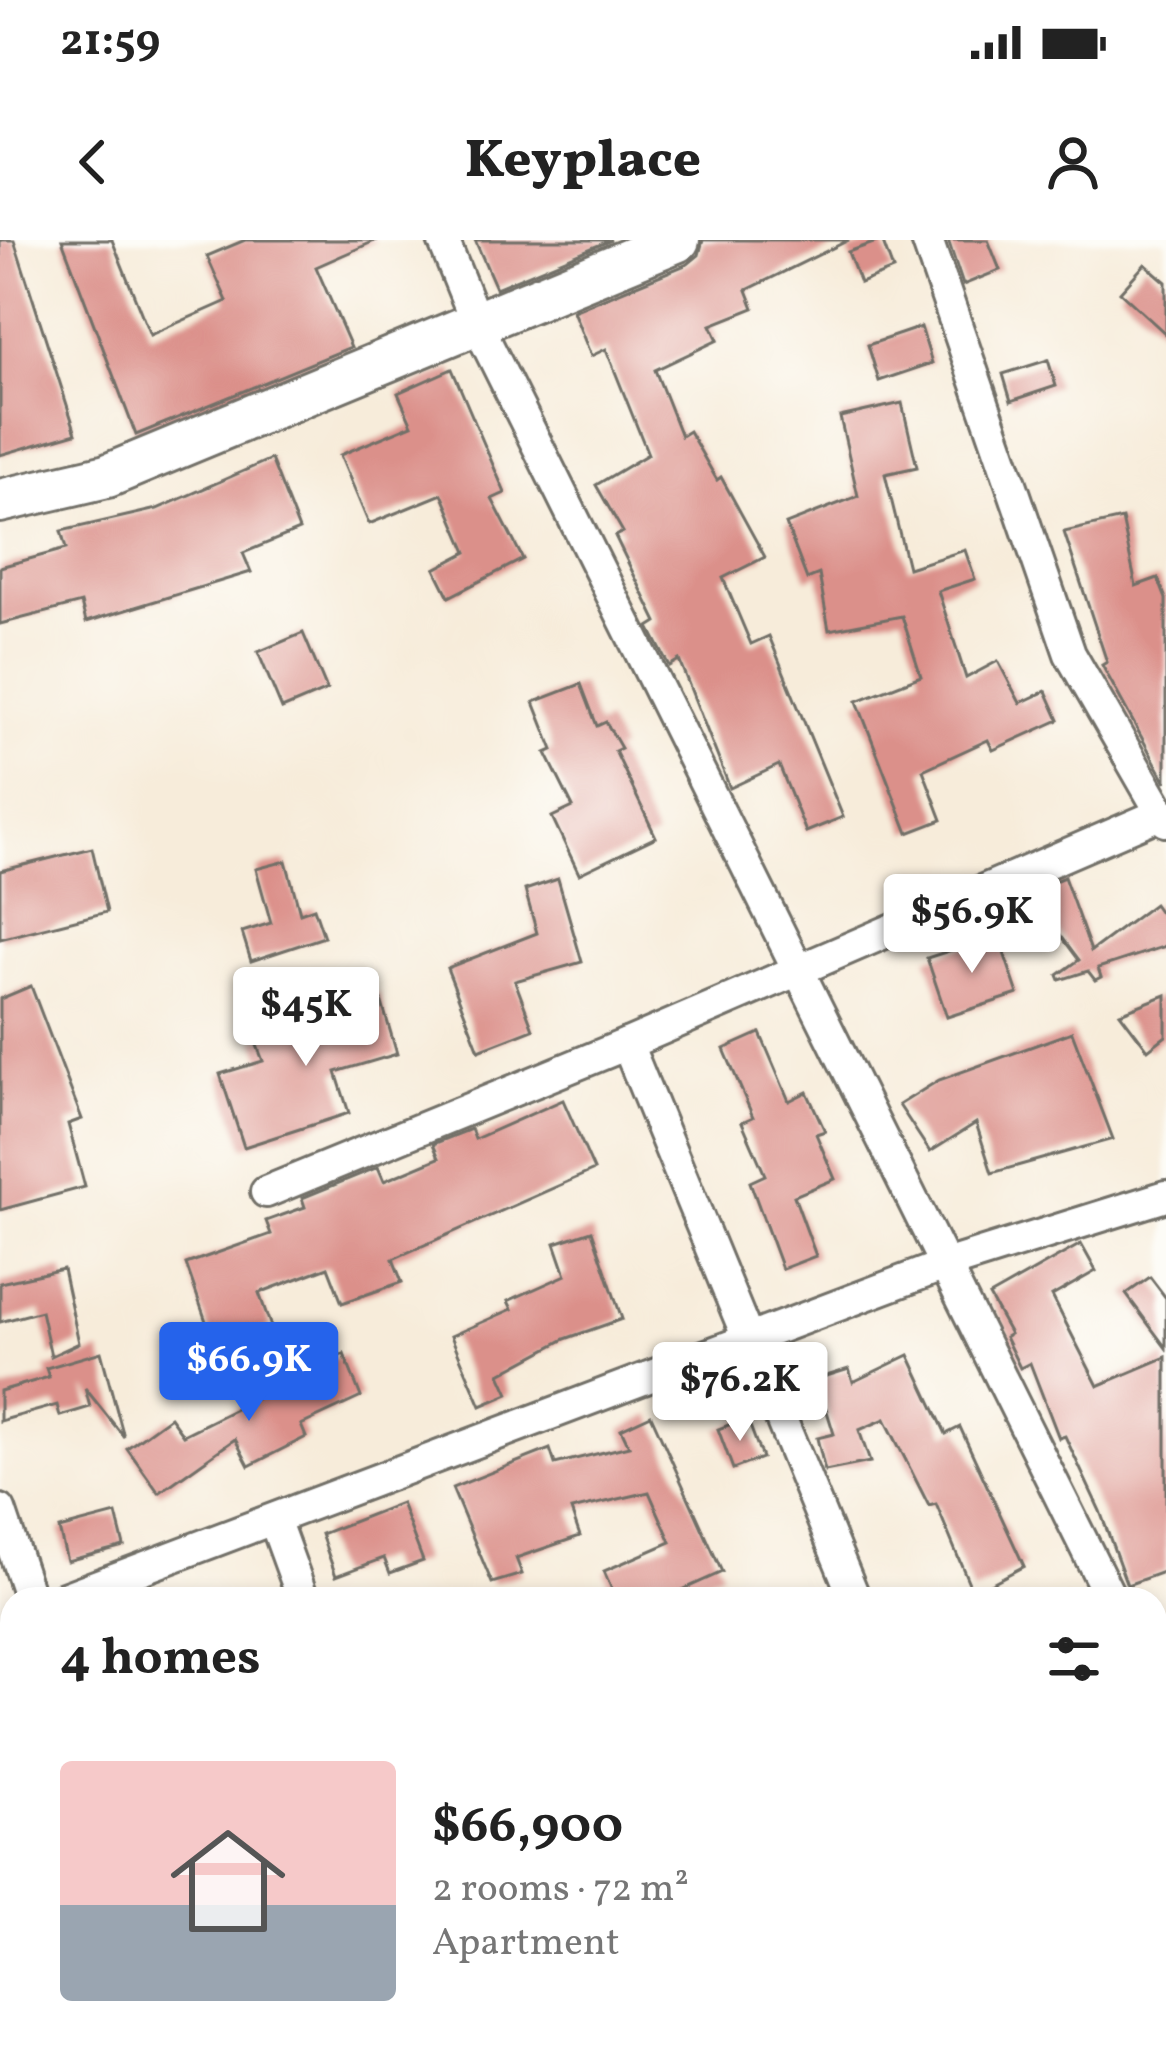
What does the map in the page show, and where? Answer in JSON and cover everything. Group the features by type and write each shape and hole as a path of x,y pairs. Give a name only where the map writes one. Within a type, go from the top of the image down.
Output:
{"street":[{"path":"443,240 478,326 1105,1587"},
{"path":"0,501 107,476 678,240"},
{"path":"266,1192 1163,817 1070,654 927,240"},
{"path":"627,1044 850,1587"},
{"path":"94,1587 945,1265 1166,1196"},
{"path":"0,1510 26,1587"},
{"path":"275,1522 299,1587"}],"building":[{"path":"0,240 14,240 76,433 0,455"},
{"path":"62,240 112,240 150,335 227,301 207,256 245,240 377,240 316,267 351,347 136,435"},
{"path":"475,240 611,240 496,288"},
{"path":"703,240 849,240 747,290 754,308 711,325 718,340 655,370 681,436 689,431 717,480 721,477 765,557 723,578 751,644 769,636 843,817 806,832 779,765 730,788 679,660 669,666 649,627 657,622 615,536 623,532 596,485 648,454 606,349 591,356 573,311 688,264 699,255"},
{"path":"882,240 893,270 860,283 848,252"},
{"path":"948,240 988,240 1000,270 963,285"},
{"path":"1145,264 1166,282 1166,334 1120,292"},
{"path":"921,327 932,363 879,381 868,345"},
{"path":"1048,360 1056,386 1011,401 1003,374"},
{"path":"452,369 505,493 492,499 523,559 449,597 435,569 467,552 442,494 369,524 340,455 412,425 398,393"},
{"path":"902,403 917,467 885,474 908,568 965,550 975,579 938,591 966,678 998,661 1020,703 1046,691 1059,720 993,750 988,740 923,770 942,820 908,833 857,701 921,676 902,616 829,630 819,574 807,579 786,524 858,496 840,417"},
{"path":"271,459 299,530 243,553 251,572 86,622 81,603 0,624 0,567 66,549 61,531 157,509"},
{"path":"1122,519 1136,586 1158,578 1166,599 1166,782 1102,665 1107,662 1064,532"},
{"path":"303,633 327,690 282,709 258,652"},
{"path":"581,684 597,726 606,722 621,748 615,751 656,837 579,874 552,817 573,807 546,753 553,750 534,702"},
{"path":"92,848 107,912 0,939 0,871"},
{"path":"286,861 300,913 314,908 324,937 251,961 242,932 271,923 256,869"},
{"path":"1064,877 1091,951 1154,904 1166,921 1166,946 1098,968 1101,977 1095,980 1088,971 1060,980 1058,975 1079,960 1046,916 1035,889"},
{"path":"558,879 582,962 515,981 533,1029 479,1050 447,968 537,933 525,890"},
{"path":"998,935 1018,994 947,1017 927,958"},
{"path":"31,986 82,1119 68,1124 85,1187 0,1210 0,999"},
{"path":"379,993 397,1054 336,1072 349,1113 244,1147 220,1074 263,1061 255,1040 299,1023 297,1018"},
{"path":"1166,995 1166,1036 1148,1050 1120,1013"},
{"path":"1072,1032 1113,1139 992,1173 976,1123 930,1152 899,1105 939,1080"},
{"path":"760,1033 789,1101 807,1092 825,1131 816,1134 835,1179 794,1196 816,1256 782,1269 750,1182 765,1175 742,1122 753,1117 724,1049"},
{"path":"563,1100 594,1170 393,1259 402,1282 342,1303 328,1267 259,1293 271,1327 215,1347 186,1264 271,1234 266,1221 305,1207 302,1198 378,1167 384,1181 439,1158 433,1144 471,1129 475,1139"},
{"path":"592,1231 622,1319 565,1339 500,1374 509,1394 481,1406 451,1336 512,1309 508,1301 566,1275 555,1243"},
{"path":"1081,1244 1096,1271 1052,1296 1098,1386 1166,1357 1166,1571 1127,1585 1065,1436 1059,1438 1030,1363 1020,1368 1005,1337 1010,1334 989,1296"},
{"path":"63,1269 79,1343 51,1356 41,1311 0,1322 0,1283"},
{"path":"1150,1277 1166,1298 1166,1348 1126,1294"},
{"path":"101,1352 124,1437 85,1388 90,1407 60,1416 57,1405 0,1421 0,1391 49,1377 46,1368"},
{"path":"344,1354 361,1397 301,1425 306,1437 249,1466 235,1439 159,1493 127,1448 170,1417 183,1435 270,1392 267,1386"},
{"path":"909,1355 946,1434 960,1427 1024,1566 984,1587 971,1587 936,1504 929,1506 885,1419 859,1430 870,1462 825,1471 817,1438 834,1434 817,1379 849,1369 853,1382"},
{"path":"651,1415 722,1572 689,1587 611,1587 604,1571 671,1542 649,1492 571,1510 580,1536 516,1558 522,1574 492,1583 452,1488 550,1449 555,1464 629,1446 621,1429"},
{"path":"747,1418 762,1458 733,1469 718,1429"},
{"path":"401,1503 423,1561 390,1573 384,1558 336,1576 321,1534"},
{"path":"116,1514 124,1546 67,1561 59,1529"}]}
